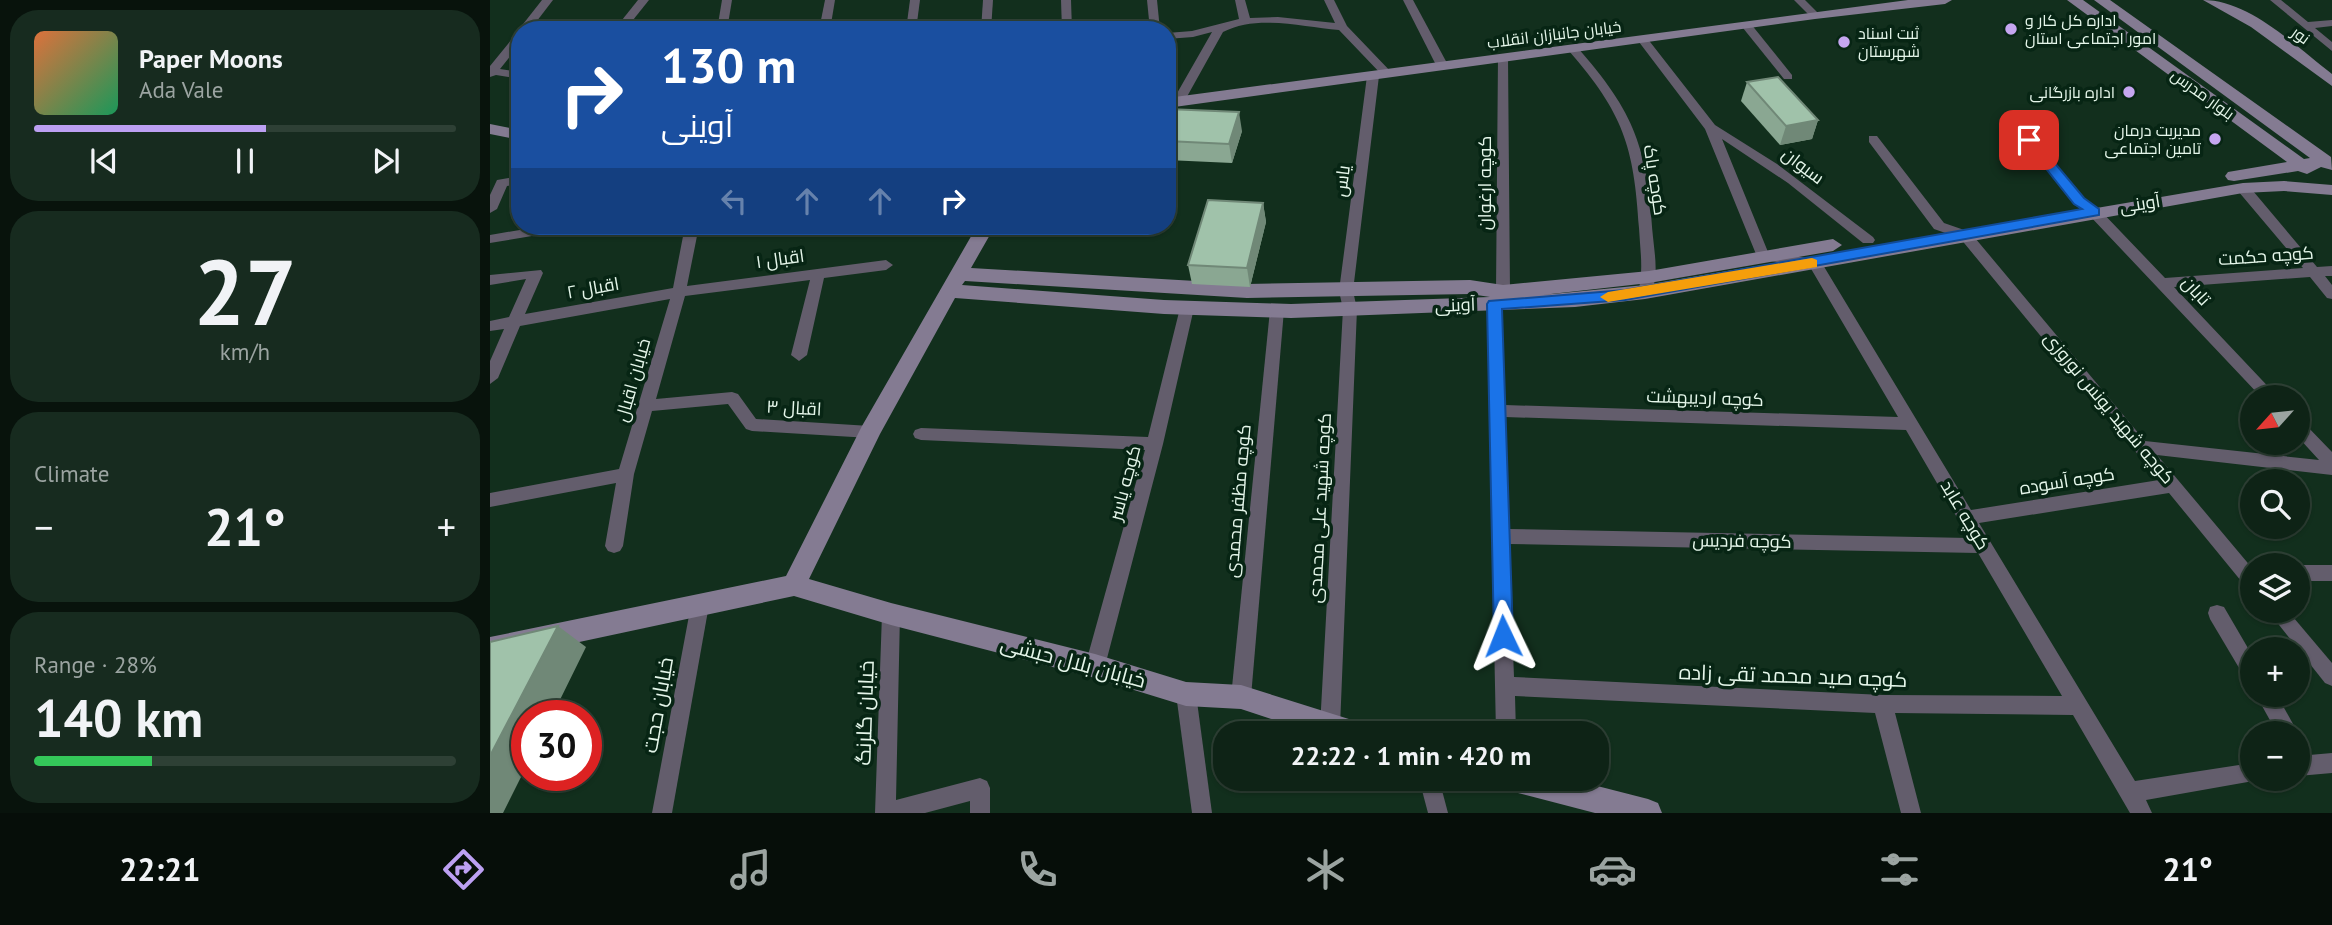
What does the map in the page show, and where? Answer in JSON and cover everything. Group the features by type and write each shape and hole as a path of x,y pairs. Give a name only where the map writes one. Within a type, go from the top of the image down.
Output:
{"street":[{"path":"531,21 548,0"},
{"path":"626,21 644,0"},
{"path":"724,21 727,0"},
{"path":"826,21 830,0"},
{"path":"912,21 915,0"},
{"path":"987,21 988,0"},
{"path":"1066,0 1067,21"},
{"path":"1152,0 1154,21"},
{"path":"1240,0 1245,21"},
{"path":"1329,0 1342,27 1380,75"},
{"path":"1408,0 1442,65"},
{"path":"1799,0 1815,15"},
{"name":"خیابان جانبازان انقلاب","path":"1176,103 1747,26 1903,2 1945,0"},
{"name":"بلوار مدرس","path":"2074,0 2332,189"},
{"name":"بلوار مدرس","path":"2101,0 2328,164"},
{"name":"نور","path":"2210,0 2256,24 2332,81"},
{"path":"2275,0 2332,48"},
{"path":"1176,35 1193,34 1245,21 1342,27"},
{"path":"2306,26 2332,23"},
{"path":"1176,98 1219,30 1225,26"},
{"path":"1747,26 1788,78"},
{"path":"1643,40 1711,128 1763,256 1815,263"},
{"path":"511,47 491,71 511,74"},
{"name":"کوچه پاک","path":"1573,49 1602,82 1626,122 1639,166 1647,284"},
{"name":"کوچه ارغوان","path":"1502,58 1497,411 1506,721"},
{"name":"یاس","path":"1348,300 1380,75"},
{"name":"سیوان","path":"1711,128 1750,149 1796,181 1868,240"},
{"path":"490,129 511,131"},
{"path":"1873,139 1939,226 1965,235"},
{"name":"تابان","path":"2029,140 2087,206 2259,385"},
{"name":"آوینی","path":"1647,284 1815,263 1965,235 2087,206 2302,166 2328,164"},
{"path":"490,208 502,183 511,182"},
{"name":"آوینی","path":"953,282 1247,292 1348,300 1575,300 1763,256 1939,226 2243,188 2284,186 2332,189"},
{"path":"2243,188 2332,294"},
{"path":"490,239 514,235"},
{"name":"خیابان اقبال","path":"614,546 626,474 679,292 690,235"},
{"path":"794,585 870,432 981,235"},
{"name":"کوچه شهید یونس نوروزی","path":"1965,235 2240,564"},
{"name":"کوچه عابد","path":"1815,263 2142,813"},
{"name":"اقبال ۱","path":"679,292 886,265"},
{"name":"کوچه حکمت","path":"2162,283 2332,271"},
{"path":"490,280 536,273 490,378"},
{"path":"799,355 818,274"},
{"name":"آوینی","path":"953,282 1186,308 1278,310 1348,300"},
{"name":"اقبال ۲","path":"490,326 679,292"},
{"name":"کوچه شهید علی محمدی","path":"1341,721 1348,300"},
{"name":"کوچه یاسر","path":"1095,666 1155,444 1186,308"},
{"name":"کوچه مظفر محمدی","path":"1241,697 1278,310"},
{"name":"اقبال ۳","path":"646,406 732,398 752,425 870,432"},
{"name":"کوچه اردیبهشت","path":"1497,411 1911,424"},
{"path":"921,434 1155,444"},
{"path":"2310,440 2332,465"},
{"path":"2141,447 2332,465"},
{"path":"490,500 626,474"},
{"name":"کوچه آسوده","path":"1967,518 2173,485"},
{"name":"کوچه فردیس","path":"1501,536 1983,546"},
{"path":"2310,573 2332,573"},
{"name":"خیابان بلال حبشی","path":"490,649 794,585 891,614 1095,666 1186,694 1241,697 1314,721"},
{"name":"خیابان حجت","path":"662,813 700,604"},
{"path":"2217,613 2240,652"},
{"name":"خیابان گلرنگ","path":"885,813 891,614"},
{"path":"2287,623 2332,677"},
{"name":"کوچه صید محمد تقی زاده","path":"1505,686 1883,704 2078,706"},
{"path":"1186,694 1202,813"},
{"path":"1883,704 1911,813"},
{"path":"2310,761 2332,763"},
{"path":"2130,792 2240,775"},
{"path":"885,813 980,788 980,813"},
{"path":"1432,791 1437,813"},
{"path":"1564,791 1648,813"}],"building":[{"path":"1778,77 1818,120 1786,126 1747,82"},
{"path":"1176,109 1239,112 1229,144 1176,141"},
{"path":"1208,200 1263,203 1247,268 1188,265"},
{"path":"558,626 519,700 511,700 511,716 490,756 490,642"}],"slow traffic":[{"path":"1608,297 1812,263"}],"place":[{"name":"اداره کل کار و امور اجتماعی استان","path":"2011,29"},
{"name":"ثبت اسناد شهرستان","path":"1844,42"},
{"name":"اداره بازرگانی","path":"2129,92"},
{"name":"مدیریت درمان تامین اجتماعی","path":"2215,139"}],"route":[{"path":"1503,636 1494,304 1625,295 2094,212 2079,201 2029,140"}]}
